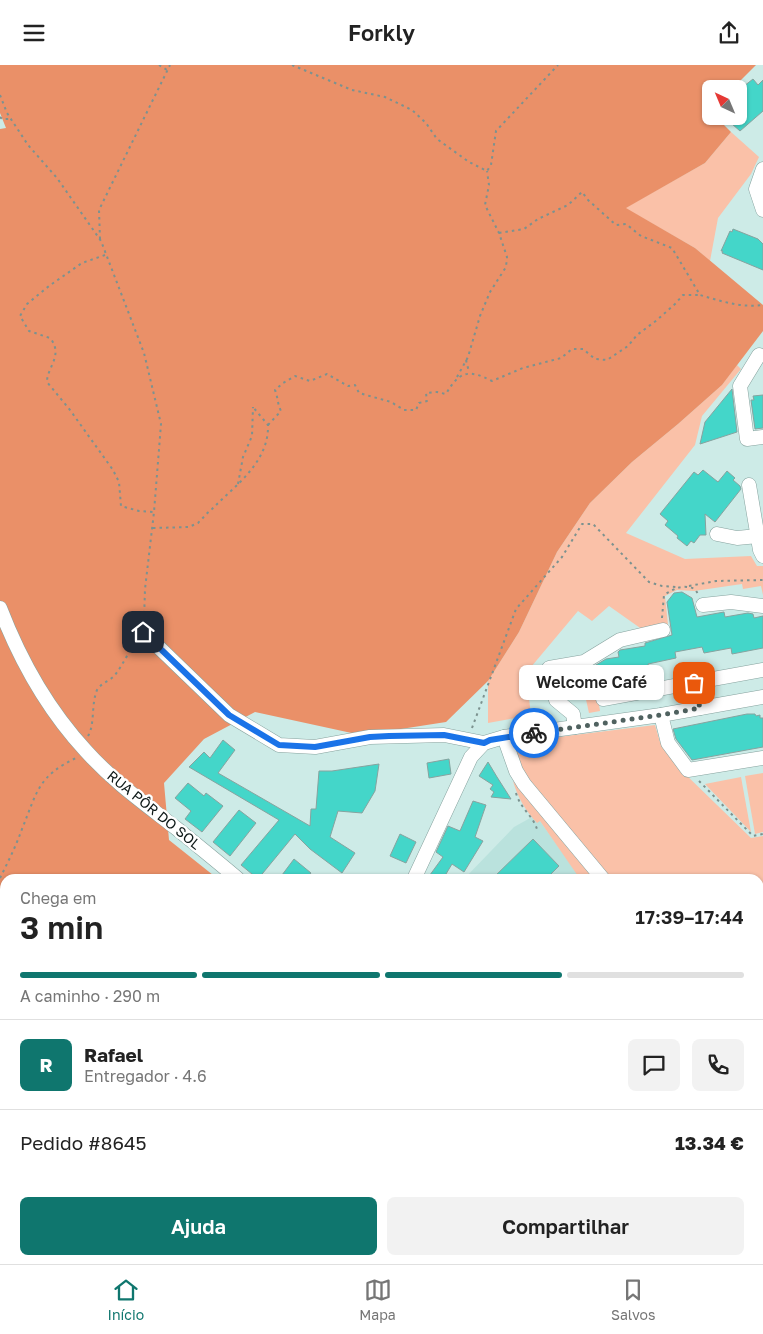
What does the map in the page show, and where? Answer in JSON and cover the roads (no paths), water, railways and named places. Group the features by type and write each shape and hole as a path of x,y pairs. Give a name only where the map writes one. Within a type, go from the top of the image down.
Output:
{"street":[{"path":"763,169 756,189 763,210"},
{"path":"759,355 740,386 747,439 763,437"},
{"path":"749,485 760,549 763,556"},
{"path":"717,534 737,538 758,536"},
{"path":"704,605 731,602 763,606"},
{"name":"RUA PÔR DO SOL","path":"0,608 28,669 54,711 83,747 135,798 232,874"},
{"path":"575,727 573,714 556,700 549,668 584,661 620,640 663,630"},
{"path":"143,632 229,715 279,745 315,747 370,737 444,735 484,743 504,737 661,715 763,697"},
{"path":"603,699 763,670"},
{"path":"694,683 700,708"},
{"path":"661,715 668,743 688,770 763,758"},
{"path":"504,737 516,771 524,784 599,874"},
{"path":"416,874 471,757 484,743"}],"place":[{"name":"Welcome Café","path":"694,683"}]}
